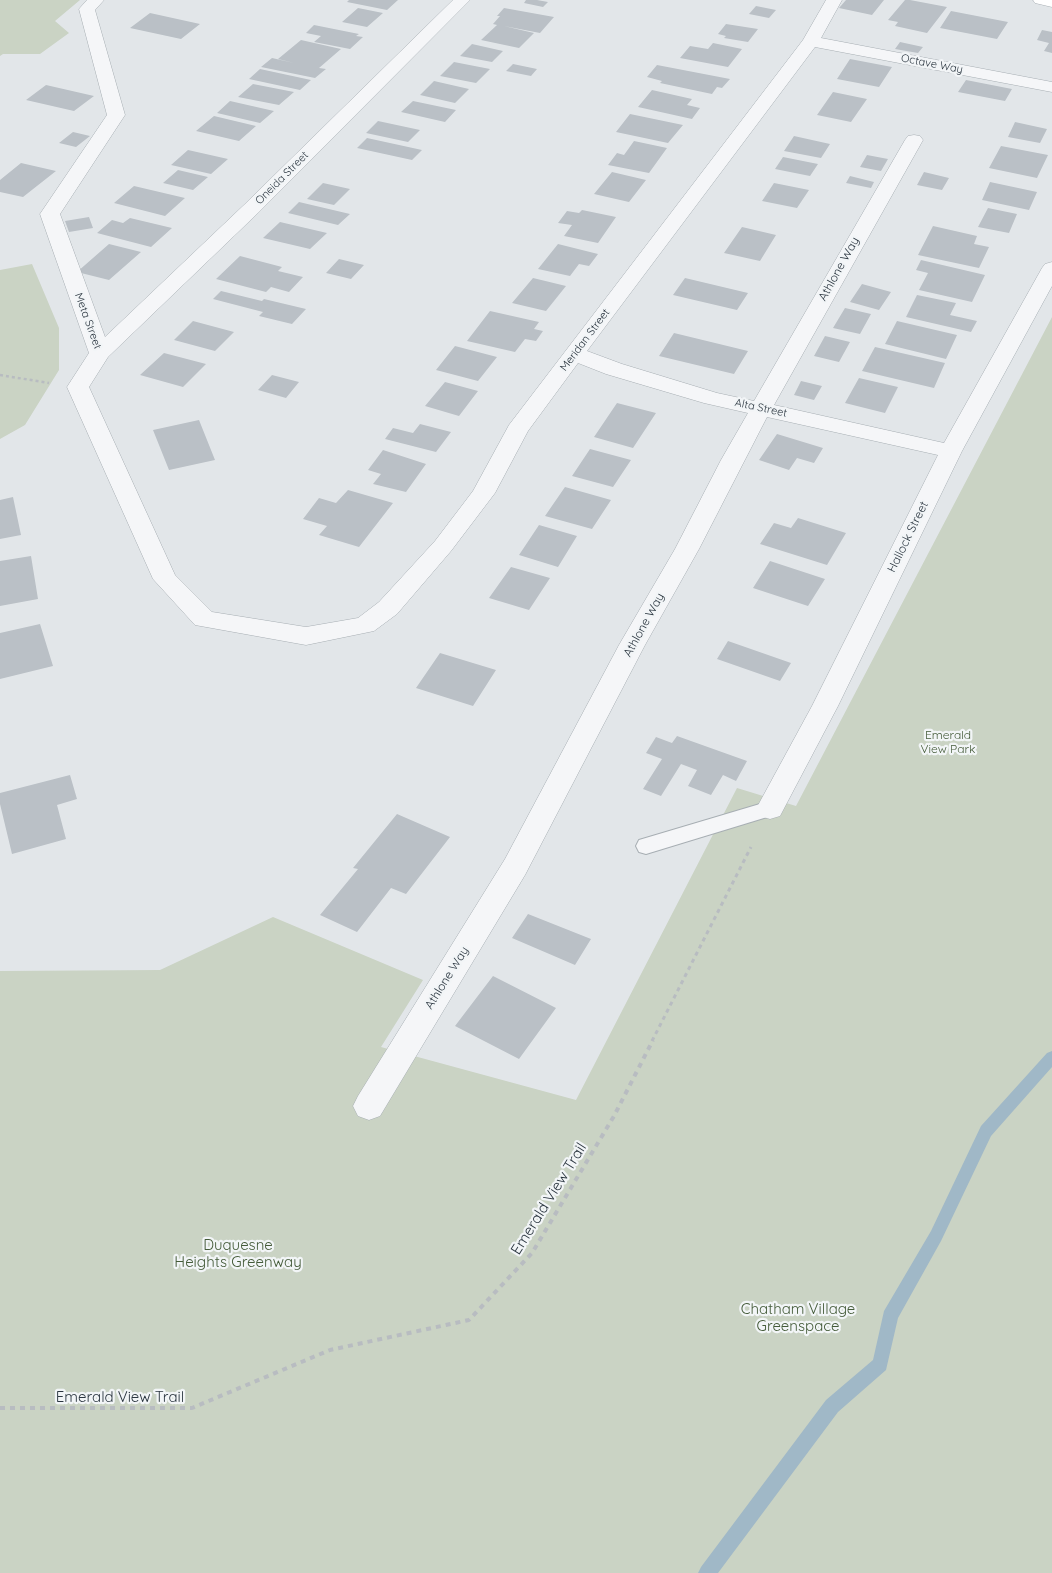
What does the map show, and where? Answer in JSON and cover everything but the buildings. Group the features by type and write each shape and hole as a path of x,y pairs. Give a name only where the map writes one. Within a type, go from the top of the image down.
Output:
{"street":[{"name":"Meta Street","path":"78,387 100,353 50,214 116,115 87,9 96,0"},
{"name":"Oneida Street","path":"100,353 252,208 462,0"},
{"name":"Meridan Street","path":"78,387 165,579 204,619 306,636 364,625 388,608 443,546 483,493 517,430 811,41 834,0"},
{"path":"1040,0 1052,2"},
{"name":"Octave Way","path":"811,41 1052,87"},
{"name":"Athlone Way","path":"368,1106 515,867 761,408 914,140"},
{"name":"Hallock Street","path":"770,809 825,706 951,450 1052,268"},
{"name":"Alta Street","path":"575,354 671,386 951,450"}],"lane":[{"path":"646,846 770,809"}],"path":[{"path":"0,375 78,387"},
{"name":"Emerald View Trail","path":"0,1408 192,1408 330,1350 468,1320 532,1253 614,1116 770,809"}],"green space":[{"path":"0,0 80,0 55,21 69,33 40,54 3,54 0,56"},
{"path":"32,264 59,328 59,370 25,425 0,439 0,270"},
{"path":"1052,317 1052,1573 0,1573 0,971 160,970 273,917 423,980 381,1047 576,1100 737,788 796,806"}],"waterway":[{"path":"707,1573 832,1406 880,1364 890,1316 936,1236 986,1131 1052,1057"}],"park label":[{"name":"Emerald View Park","path":"948,742"},
{"name":"Duquesne Heights Greenway","path":"238,1254"},
{"name":"Chatham Village Greenspace","path":"798,1318"}]}
